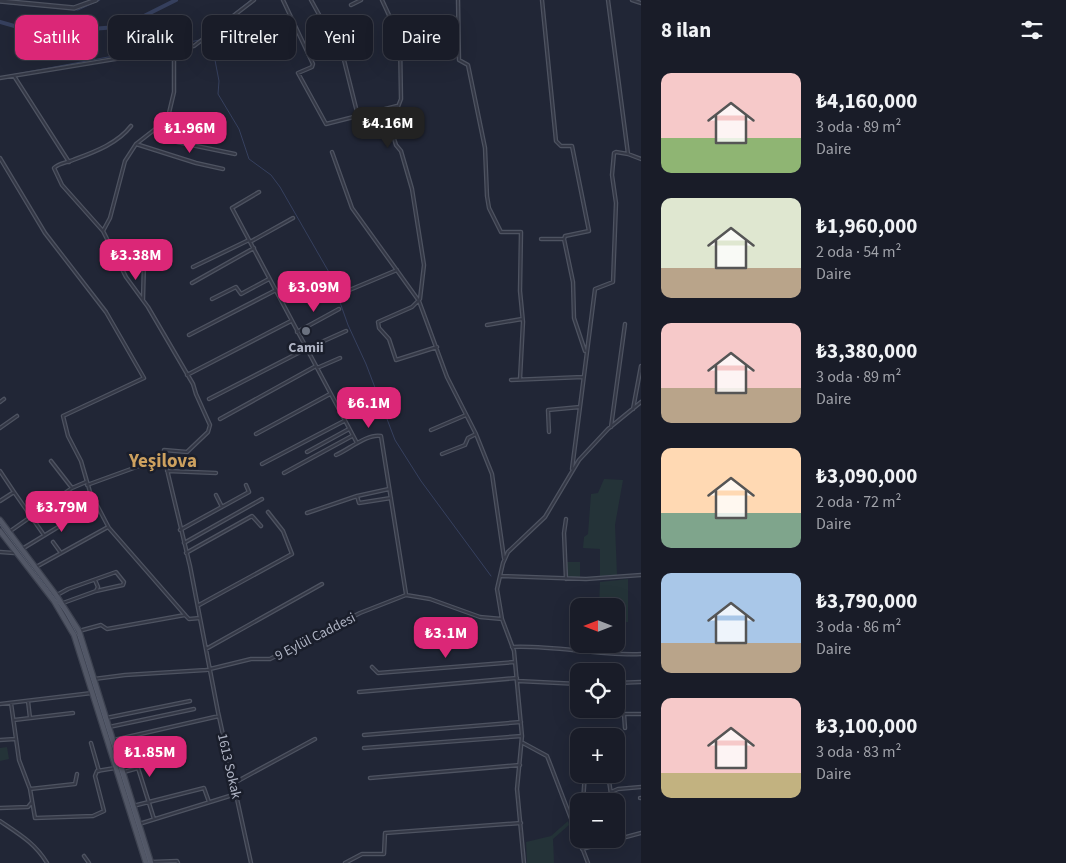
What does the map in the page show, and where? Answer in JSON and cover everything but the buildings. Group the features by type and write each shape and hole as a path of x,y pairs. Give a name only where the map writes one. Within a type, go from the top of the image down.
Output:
{"main road":[{"path":"0,520 62,603 79,631 151,863"},
{"path":"0,531 68,623 79,648 145,863"}],"street":[{"path":"0,1 74,8 96,0"},
{"path":"192,45 199,44 254,0"},
{"path":"284,0 313,64 312,67 298,73 326,124 398,106"},
{"path":"311,0 344,60 358,116"},
{"path":"351,4 361,0"},
{"path":"382,0 400,39 401,99 392,132 396,145 401,151 412,189 424,265 422,292 419,301 412,307 378,322 378,325 388,339 396,360 437,347"},
{"path":"458,0 459,60 468,65 479,112 485,148 489,208 501,232 521,232 520,291 522,319 520,379"},
{"path":"542,0 556,141 562,146 572,146 573,148 590,231 566,236 564,239 542,239"},
{"path":"608,0 628,154"},
{"path":"632,0 641,2"},
{"path":"0,78 109,60"},
{"path":"103,231 112,210 122,168 136,144 163,123 169,113 174,96 174,60"},
{"path":"14,76 69,162"},
{"path":"163,123 176,142 235,154"},
{"path":"9,532 72,488 164,457 164,450 187,452 211,426 196,394 195,387 144,300 126,277 103,231 65,189 57,176 55,166 94,152 120,139 131,126"},
{"path":"136,144 224,170"},
{"path":"332,152 352,208 419,301 447,377 476,434 492,474 504,558 497,589 502,619 515,662 523,743 517,789 524,863"},
{"path":"572,470 595,289 613,282 616,215 612,175 614,153 628,154 641,159"},
{"path":"0,158 45,232 106,312 144,378 63,416 68,436 81,461 87,483 96,504 108,527 185,615 189,618 200,618"},
{"path":"259,192 232,208 357,443"},
{"path":"193,267 250,241 293,218"},
{"path":"564,239 573,282 574,318 586,353"},
{"path":"192,283 254,248"},
{"path":"144,262 144,300"},
{"path":"340,294 397,270"},
{"path":"212,300 236,287 241,294 270,278"},
{"path":"190,335 276,290"},
{"path":"297,332 339,309"},
{"path":"487,325 522,319"},
{"path":"187,375 292,321"},
{"path":"611,427 625,324"},
{"path":"209,399 306,349 346,331"},
{"path":"220,419 316,367 340,358"},
{"path":"633,409 641,366"},
{"path":"511,380 583,377"},
{"path":"256,434 330,394"},
{"path":"0,402 4,399"},
{"path":"504,558 545,518 572,470 611,427 641,402"},
{"path":"549,432 548,410 580,407"},
{"path":"431,430 466,415"},
{"path":"0,428 17,416"},
{"path":"262,464 344,421"},
{"path":"307,452 348,429"},
{"path":"442,454 464,445 468,438 476,434"},
{"path":"284,473 352,436"},
{"path":"336,455 354,447 357,443 375,436 381,436 406,596"},
{"name":"1613 Sokak","path":"164,457 198,605 209,669 251,863"},
{"path":"51,461 72,488"},
{"path":"0,471 44,535"},
{"path":"167,471 216,473"},
{"path":"180,530 249,492 246,485"},
{"path":"307,513 357,496 390,489"},
{"path":"0,501 14,492"},
{"path":"216,495 222,507"},
{"path":"357,496 359,503 391,498"},
{"path":"184,544 262,499"},
{"path":"54,501 66,521"},
{"path":"22,549 96,504"},
{"path":"198,605 292,554 283,531 268,512"},
{"path":"186,553 252,516 261,526"},
{"path":"566,519 564,533 566,579"},
{"path":"35,567 108,527"},
{"path":"53,542 60,553"},
{"path":"0,552 17,553"},
{"path":"56,595 116,572 124,582 123,585 96,591 62,603"},
{"path":"500,576 566,579 641,575"},
{"path":"95,580 98,587 96,591"},
{"path":"206,649 322,584"},
{"name":"9 Eylül Caddesi","path":"94,679 134,674 209,669 251,659 270,659 360,613 406,596 430,599 480,617 502,619"},
{"path":"79,631 101,626 105,626 107,629 185,615"},
{"path":"512,647 536,646 600,653 641,654"},
{"path":"372,667 378,672 515,662"},
{"path":"359,692 517,680 570,683"},
{"path":"625,683 641,682"},
{"path":"0,704 92,693"},
{"path":"28,701 30,718"},
{"path":"106,718 190,701"},
{"path":"11,703 19,760 30,789 35,818 93,816 104,811 95,776 99,771 115,768"},
{"path":"109,727 194,709"},
{"path":"14,720 73,713"},
{"path":"625,714 641,714"},
{"path":"114,740 219,716"},
{"path":"624,718 625,728"},
{"path":"364,735 521,722"},
{"path":"364,748 522,736"},
{"path":"129,737 154,819"},
{"path":"0,740 16,739"},
{"path":"234,783 315,739"},
{"path":"92,743 99,771"},
{"path":"523,743 547,756 570,815"},
{"path":"370,778 520,765"},
{"path":"124,772 138,768"},
{"path":"30,789 75,784 78,774"},
{"path":"610,783 611,792 618,789 641,787"},
{"path":"133,806 204,788 209,802"},
{"path":"138,824 236,794"},
{"path":"0,808 28,807 32,802"},
{"path":"0,821 29,840 39,850 47,863"},
{"path":"345,863 362,854 384,854 385,833 521,823"},
{"path":"625,837 641,833"},
{"path":"586,848 582,849 588,863"},
{"path":"84,856 89,863"},
{"path":"151,863 179,863"}],"shaded area":[{"path":"604,479 623,480 615,525 617,575 600,576 600,549 583,548 584,537 588,534 591,494 598,493"},
{"path":"567,562 580,562 580,578 567,578"},
{"path":"628,579 628,622 625,622 625,598 599,598 600,582"},
{"path":"7,747 9,759 0,761 0,748"},
{"path":"568,821 569,825 553,839 554,863 527,863 526,842 551,836"}],"waterway":[{"path":"0,3 78,10 100,0"},
{"path":"0,22 39,33 117,27 136,20 176,0"},
{"path":"201,39 251,0"},
{"path":"0,77 200,40"},
{"path":"215,60 219,81 218,94 239,129 249,159 271,175 280,187 330,274 348,325 366,364 395,440 421,481 491,576"}],"tram line":[{"path":"0,525 65,612 78,636 149,863"}],"place":[{"name":"Camii","path":"306,331"}],"district":[{"name":"Yeşilova","path":"163,460"}]}
